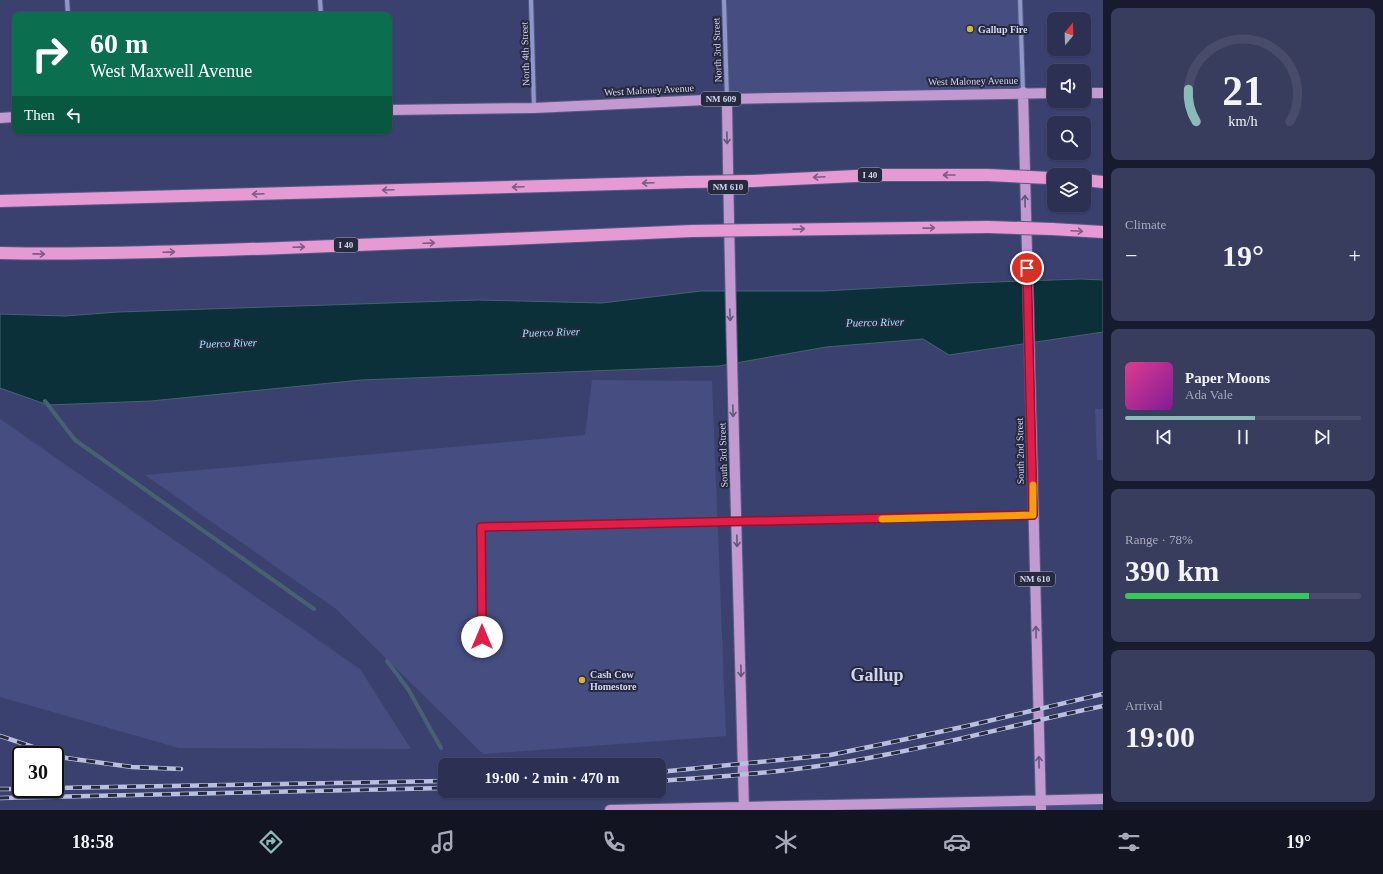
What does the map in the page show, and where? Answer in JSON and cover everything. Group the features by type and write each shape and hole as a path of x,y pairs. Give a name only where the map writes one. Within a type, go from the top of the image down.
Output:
{"highway":[{"name":"I 40","path":"0,201 753,181 877,174 988,175 1047,178"},
{"path":"1091,181 1103,182"},
{"name":"I 40","path":"0,253 47,254 152,252 692,231 988,227 1103,232"}],"main road":[{"name":"South 2nd Street","path":"1023,92 1040,805"},
{"name":"West Maloney Avenue","path":"392,110 534,108 727,98 1047,92"},
{"path":"1091,93 1103,93"},
{"name":"South 3rd Street","path":"727,98 729,276 744,808"},
{"path":"0,118 12,117"},
{"path":"610,810 1040,805 1103,799"}],"street":[{"path":"67,0 68,12"},
{"path":"320,0 320,12"},
{"name":"North 4th Street","path":"531,0 534,108"},
{"name":"North 3rd Street","path":"724,0 727,98"},
{"path":"1020,0 1023,92"},
{"path":"482,637 481,527 1033,515"}],"shaded area":[{"path":"726,0 1020,0 1023,92 727,99"},
{"path":"592,380 712,381 726,736 483,754 336,609 145,475 585,435"},
{"path":"1095,409 1103,409 1103,460 1097,460"},
{"path":"0,419 360,669 411,749 179,748 0,697"},
{"path":"1103,799 1103,810 611,810"}],"water":[{"name":"Puerco River","path":"1081,279 1103,280 1103,332 949,355 923,339 826,347 719,366 361,380 151,401 48,405 0,388 0,314 65,316 118,312 478,300 602,303 701,291 824,291 967,283"}],"waterway":[{"path":"45,401 75,440 314,609"},
{"path":"387,661 408,689 441,748"}],"railway":[{"path":"666,771 830,755 967,726 1103,694"},
{"path":"666,781 772,772 829,765 939,744 1103,706"},
{"path":"0,736 66,758 132,767 181,769"},
{"path":"64,788 438,781"},
{"path":"0,798 438,788"},
{"path":"0,789 12,789"}],"slow traffic":[{"path":"882,519 1033,515 1033,485"}],"place":[{"name":"Gallup Fire","path":"970,29"},
{"name":"Cash Cow Homestore","path":"582,680"}],"district":[{"name":"Gallup","path":"877,675"}],"route":[{"path":"482,637 481,527 1033,515 1027,268"}]}
